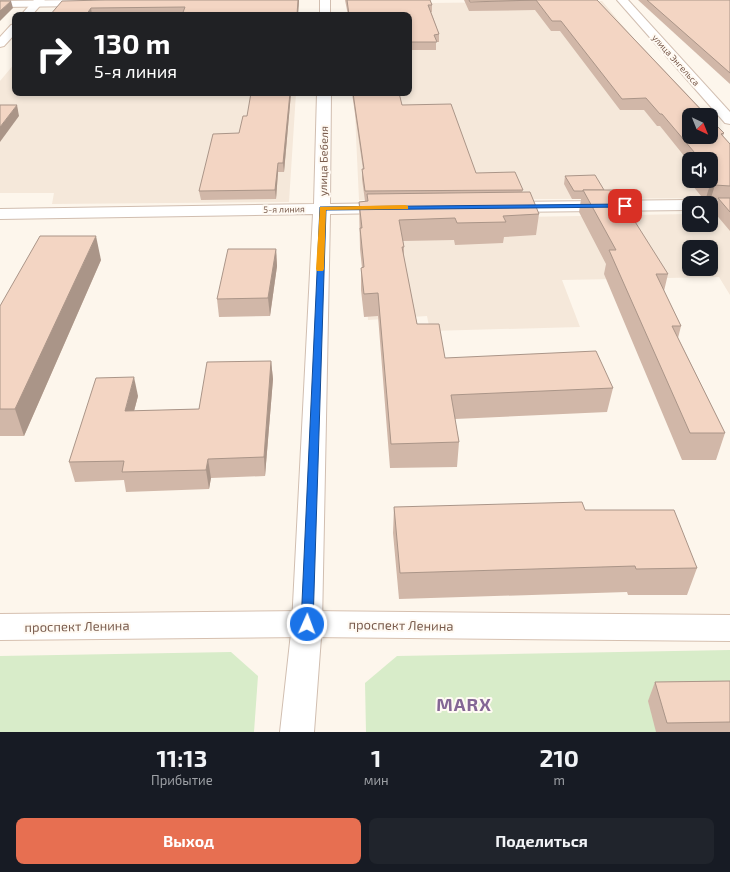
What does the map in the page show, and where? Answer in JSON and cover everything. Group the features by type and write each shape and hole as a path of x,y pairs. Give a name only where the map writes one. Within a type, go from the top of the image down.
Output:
{"street":[{"path":"325,0 325,12"},
{"name":"улица Энгельса","path":"622,0 730,120"},
{"path":"29,12 38,2"},
{"path":"0,4 38,2 99,3"},
{"path":"0,44 12,30"},
{"name":"улица Бебеля","path":"297,732 307,624 322,208 324,96"},
{"path":"490,207 682,205"},
{"path":"718,205 730,205"},
{"name":"5-я линия","path":"0,214 402,208"},
{"name":"проспект Ленина","path":"0,627 307,624 730,628"}],"shaded area":[{"path":"602,1 692,108 682,108 682,144 713,144 716,152 682,152 682,188 718,188 718,159 730,198 718,198 718,196 682,196 682,198 359,200 354,96 412,96 412,12 393,12 351,4"},
{"path":"12,67 12,96 296,96 289,202 52,204 54,193 0,193 0,81"},
{"path":"682,214 682,232 718,232 718,214 730,214 730,295 719,277 562,280 580,327 430,331 427,316 368,320 363,220"}],"green space":[{"path":"730,650 730,732 366,732 365,683 397,656"},
{"path":"231,652 258,676 254,732 0,732 0,656"}],"building":[{"path":"298,0 297,12 183,12 185,7 91,8 88,12 53,12 62,1"},
{"path":"347,0 430,0 432,5 428,5 439,34 434,35 437,42 412,42 412,12 349,12"},
{"path":"469,0 536,0 470,2"},
{"path":"536,0 597,0 699,108 682,108 682,138 646,98 622,99 561,21 552,21"},
{"path":"647,0 730,0 730,73"},
{"path":"0,1 11,1 0,11"},
{"path":"250,96 290,96 283,163 278,163 275,190 199,191 213,134 239,133 243,116 247,116"},
{"path":"353,96 400,96 402,105 451,104 476,173 515,172 523,190 365,191 362,169 364,169"},
{"path":"0,105 17,105 0,127"},
{"path":"718,127 724,133 721,134 730,144 730,186 718,185 718,152 694,152 687,144 718,144"},
{"path":"595,175 604,190 574,191 565,176"},
{"path":"583,190 615,190 668,274 656,274 681,326 672,326 725,433 690,433 609,250 616,250"},
{"path":"530,192 539,214 503,216 506,222 457,223 455,218 399,220 404,247 402,247 417,324 439,324 445,358 596,351 613,388 451,395 459,442 391,444 378,293 364,294 361,268 364,267 360,228 362,228 359,202 368,201 367,194"},
{"path":"718,198 730,198 730,212"},
{"path":"40,236 96,236 15,409 0,409 0,306"},
{"path":"228,249 276,249 268,298 217,299"},
{"path":"271,361 264,457 208,459 206,470 122,472 124,461 69,462 96,378 134,377 125,411 199,409 207,362"},
{"path":"582,502 585,510 674,510 697,568 636,569 635,566 400,573 394,507"},
{"path":"730,681 730,722 667,723 655,682"}],"slow traffic":[{"path":"320,269 322,208 405,208"}],"district":[{"name":"MARX","path":"464,704"}],"route":[{"path":"307,624 322,208 625,206"}]}
